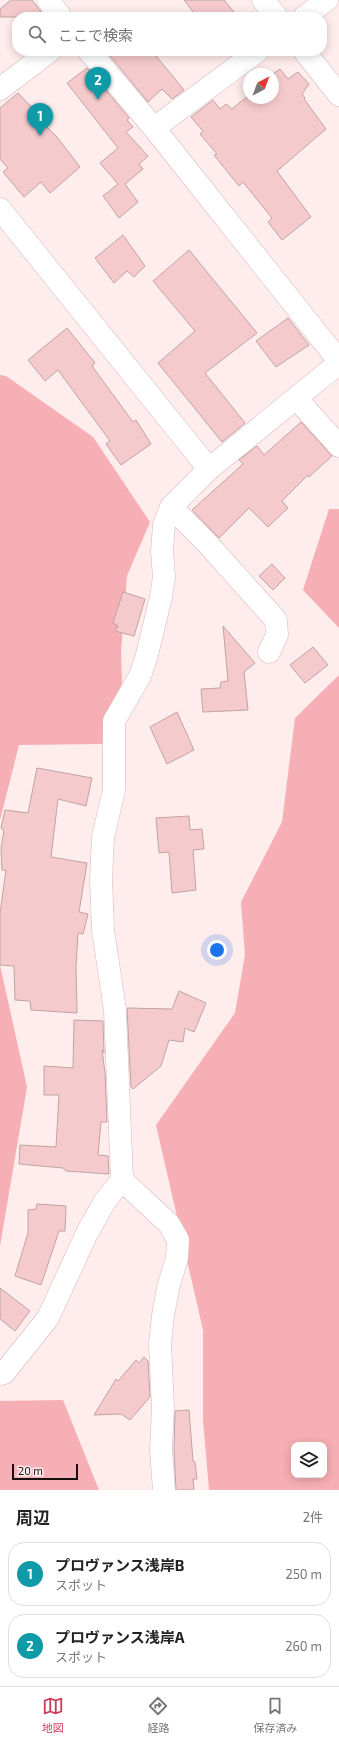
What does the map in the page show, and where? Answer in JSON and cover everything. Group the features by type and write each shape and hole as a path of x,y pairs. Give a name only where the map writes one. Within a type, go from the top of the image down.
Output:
{"street":[{"path":"48,0 57,12"},
{"path":"263,0 273,12"},
{"path":"311,12 327,0"},
{"path":"0,89 43,56"},
{"path":"0,1374 4,1373 24,1350 48,1318 86,1233 105,1201 122,1180 115,1010 103,930 101,879 103,837 114,790 114,721 140,676 147,655 161,598 164,577 162,551 164,525 171,507 209,469 339,362 154,128 93,56"},
{"path":"154,128 251,56"},
{"path":"308,56 339,95"},
{"path":"0,209 209,469"},
{"path":"296,398 339,446"},
{"path":"171,507 205,541 276,620 276,635 269,652"},
{"path":"122,1180 169,1224 178,1240 177,1258 168,1288 162,1316 160,1344 163,1408 161,1450 164,1490"}],"shaded area":[{"path":"0,375 6,376 93,437 150,522 127,576 121,652 122,683 102,744 19,745 0,820"},
{"path":"329,509 339,509 339,628 303,590"},
{"path":"339,675 339,1490 209,1490 203,1420 203,1330 156,1125 235,1013 245,955 241,902 282,822 295,718"},
{"path":"0,965 27,1087 0,1246"},
{"path":"63,1400 99,1490 0,1490 0,1401"}],"building":[{"path":"11,0 32,0 41,12 12,12 12,17 0,17 0,9"},
{"path":"184,0 224,0 234,12 193,12"},
{"path":"110,56 156,56 184,90 172,99 162,89 148,102"},
{"path":"87,68 129,118 127,120 133,127 126,132 148,156 139,164 143,169 125,184 138,202 119,218 103,196 118,184 100,163 118,148 67,83"},
{"path":"280,69 288,79 298,72 309,84 302,94 326,129 277,171 311,217 282,240 268,222 272,218 243,182 239,186 214,155 217,154 200,134 203,131 191,117 213,100 220,109 226,104 232,109 243,100 243,104 279,104"},
{"path":"18,93 44,120 42,122 57,137 80,167 50,193 41,182 24,197 3,172 8,168 0,159 0,108"},
{"path":"123,235 145,266 134,277 127,271 114,283 95,258"},
{"path":"189,250 257,333 205,373 245,423 222,442 158,363 195,331 153,281"},
{"path":"288,318 309,345 276,367 256,341"},
{"path":"67,328 95,363 92,366 133,422 136,420 151,444 121,465 106,444 110,441 58,370 45,381 28,360"},
{"path":"301,422 332,456 309,477 308,475 282,501 288,508 268,527 249,508 219,538 192,510 243,464 239,460 257,446 264,455"},
{"path":"272,564 285,578 273,590 259,576"},
{"path":"123,592 145,599 134,636 115,631 118,626 113,623"},
{"path":"223,626 255,663 244,672 248,710 203,712 201,689 220,688 221,682 228,681"},
{"path":"313,647 328,665 305,683 290,665"},
{"path":"177,712 194,750 167,764 150,727"},
{"path":"37,768 92,778 86,806 58,799 51,857 87,863 79,912 88,914 83,934 78,933 76,967 77,1013 31,1010 30,1001 15,1000 14,966 0,965 0,914 6,870 2,870 1,848 4,831 1,828 5,810 28,813"},
{"path":"189,816 190,830 202,829 204,849 193,850 196,890 172,893 169,852 159,853 156,818"},
{"path":"179,991 206,1003 194,1032 185,1028 183,1042 169,1040 161,1066 133,1089 131,1087 127,1008 172,1009"},
{"path":"74,1020 103,1021 104,1053 102,1050 105,1073 107,1122 101,1122 98,1155 108,1156 109,1174 66,1171 63,1168 19,1164 20,1145 56,1147 59,1095 44,1095 44,1066 73,1068"},
{"path":"37,1204 66,1206 65,1231 59,1231 41,1285 15,1276 28,1233 28,1210 36,1209"},
{"path":"0,1288 30,1311 15,1331 0,1319"},
{"path":"144,1357 148,1361 150,1397 130,1420 121,1414 94,1415 116,1379 118,1381 136,1360 139,1363"},
{"path":"189,1410 193,1461 195,1462 197,1479 193,1479 194,1490 176,1490 174,1450 175,1411"}],"place":[{"name":"プロヴァンス浅岸A","path":"98,100"},
{"name":"プロヴァンス浅岸B","path":"40,136"}]}
